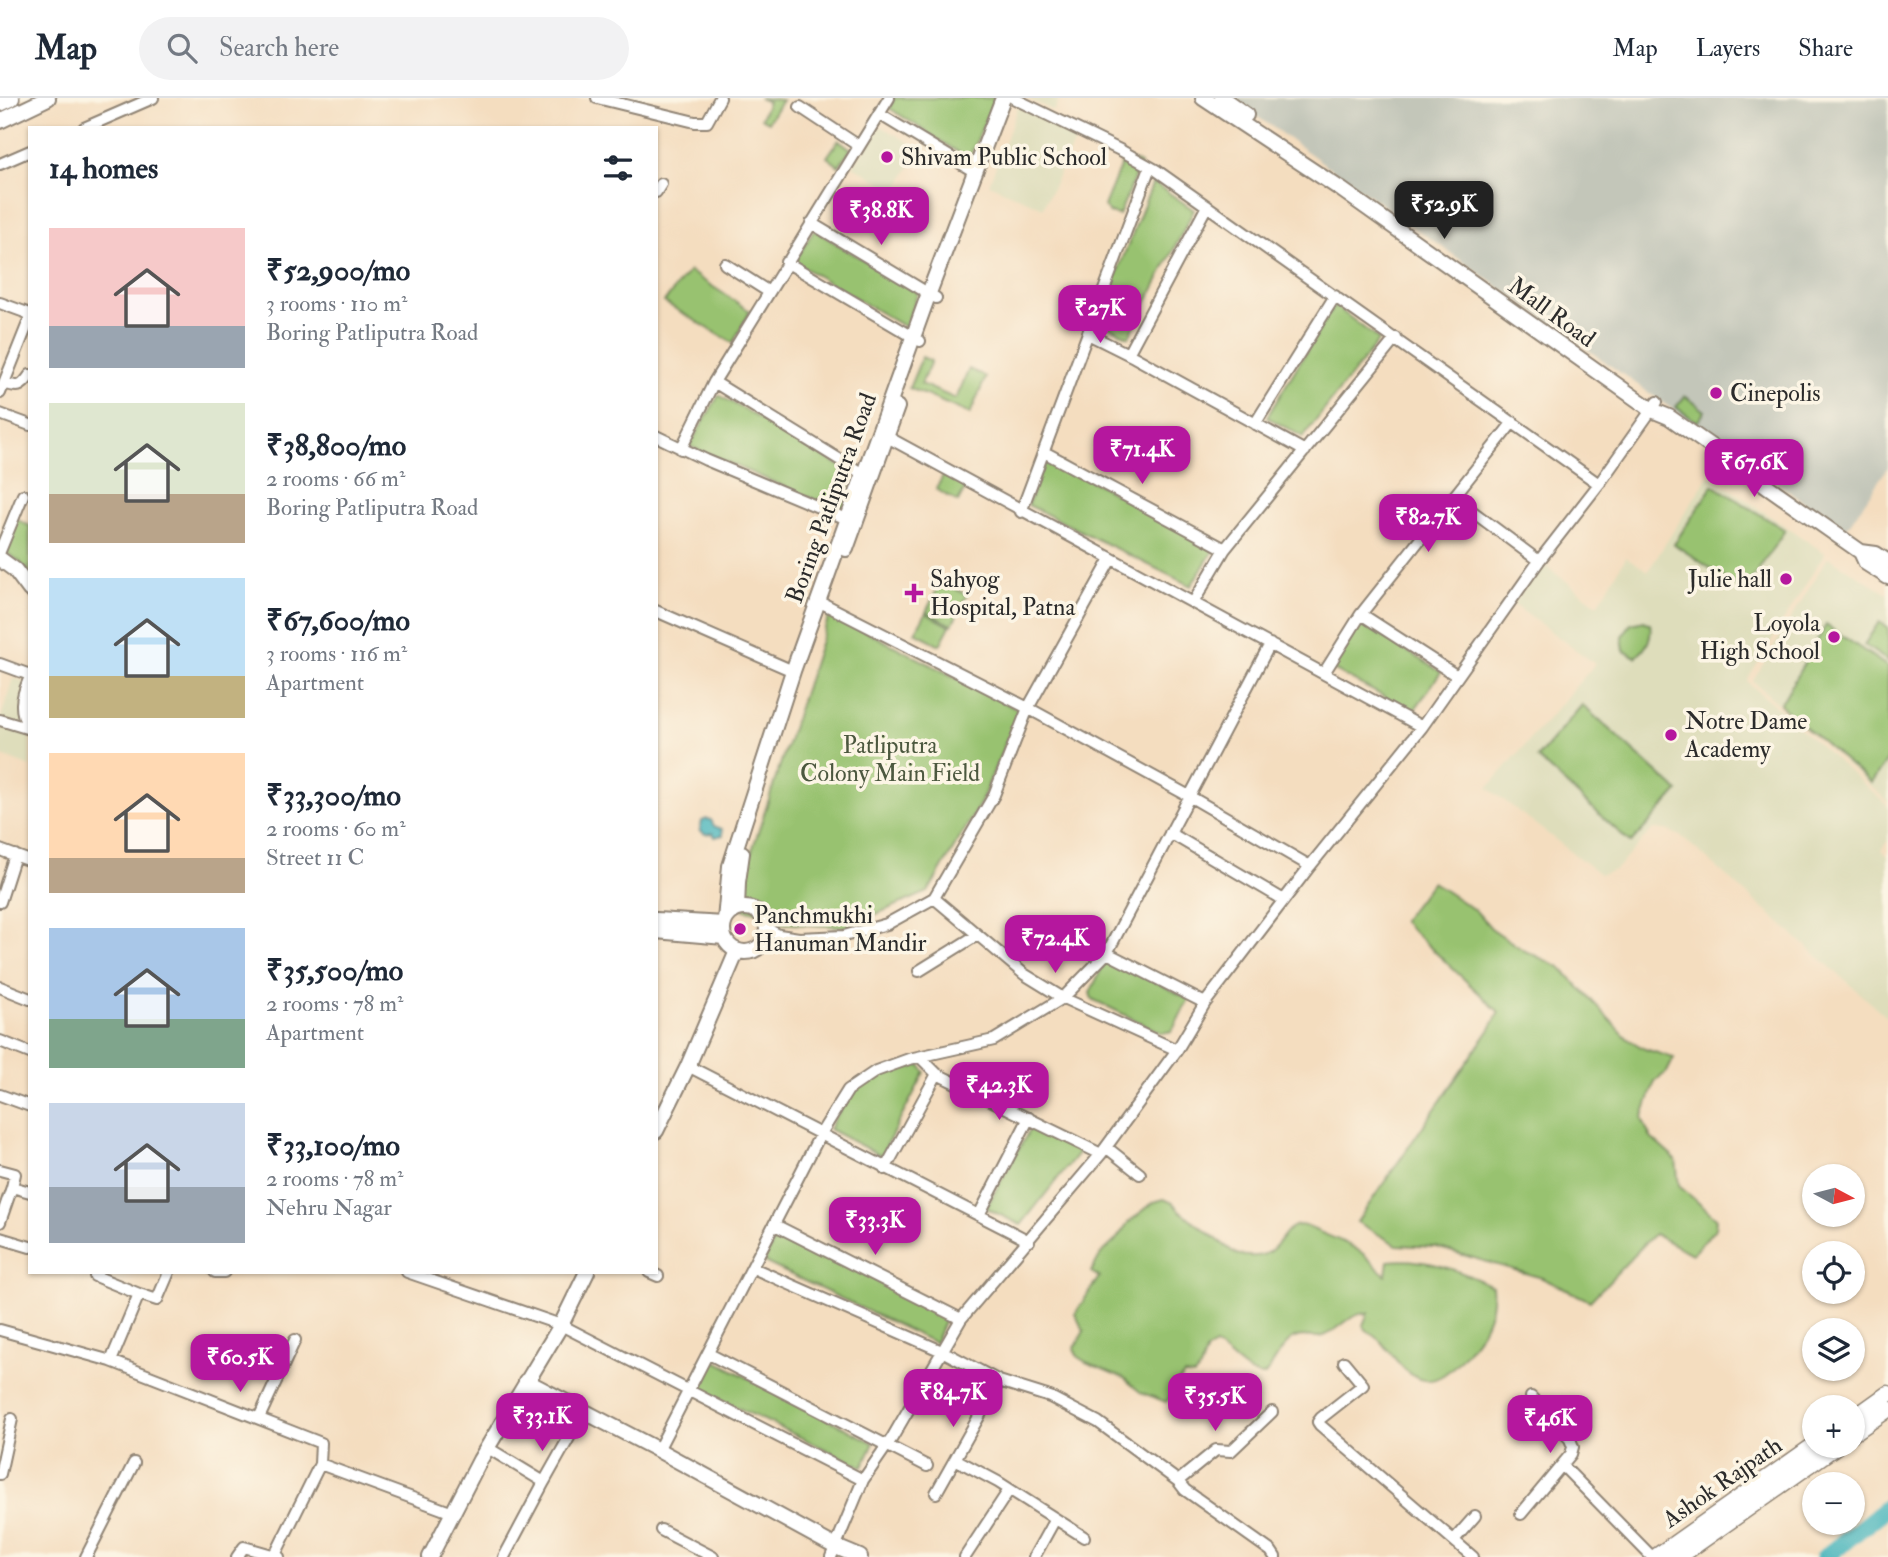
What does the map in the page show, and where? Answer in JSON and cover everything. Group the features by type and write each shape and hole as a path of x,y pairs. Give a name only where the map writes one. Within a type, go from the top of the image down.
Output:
{"main road":[{"path":"0,103 11,98"},
{"path":"1865,1410 1888,1394"},
{"path":"1865,1425 1888,1409"},
{"name":"Ashok Rajpath","path":"1654,1557 1802,1454"},
{"name":"Ashok Rajpath","path":"1678,1557 1819,1458"}],"street":[{"path":"0,121 48,98"},
{"path":"89,126 153,98"},
{"path":"597,98 695,122 706,122 720,98"},
{"path":"681,449 714,382 889,98"},
{"name":"Boring Patliputra Road","path":"724,927 730,866 1003,98"},
{"path":"1013,98 1150,167 1600,484"},
{"name":"Boring Patliputra Road","path":"932,295 1013,98"},
{"name":"Mall Road","path":"1203,98 1247,122 1345,187 1861,552"},
{"path":"1222,98 1247,122"},
{"path":"800,107 859,146"},
{"path":"879,114 975,172"},
{"path":"0,164 28,152"},
{"path":"1021,512 1150,167"},
{"path":"1128,354 1207,206"},
{"path":"811,223 932,295"},
{"path":"786,262 916,339"},
{"path":"725,264 769,292"},
{"path":"1255,424 1335,296"},
{"path":"0,303 28,315"},
{"path":"28,321 3,380 17,388 28,378"},
{"path":"1088,334 1306,451"},
{"path":"1193,603 1225,549 1395,338"},
{"path":"714,382 863,474"},
{"path":"833,1552 863,1480 944,1352 961,1319 1104,1150 1177,1049 1205,1003 1310,866 1422,727 1539,561 1600,484 1654,406"},
{"path":"0,414 28,424"},
{"path":"1324,673 1361,614 1513,422"},
{"path":"883,434 1021,512 1422,727"},
{"name":"Boring Patliputra Road","path":"737,909 737,882 744,843 793,671 822,603 863,474 883,434"},
{"path":"658,437 847,519"},
{"path":"1044,452 1225,549"},
{"path":"0,551 23,495"},
{"path":"1453,497 1539,561"},
{"path":"1861,552 1875,554 1888,562"},
{"path":"1861,552 1866,564 1888,577"},
{"path":"0,559 15,570 28,587"},
{"path":"767,929 779,935 799,938 844,936 887,924 934,898 995,795 1028,708 1111,559"},
{"path":"822,603 1028,708 1310,866"},
{"path":"658,612 793,671"},
{"path":"1361,614 1457,676"},
{"path":"658,1450 821,1135 848,1090 876,1071 920,1057 994,1040 1063,998 1107,953 1270,644"},
{"path":"0,664 28,674"},
{"path":"28,687 24,696 24,715 28,723"},
{"path":"0,720 28,727"},
{"path":"1170,833 1284,900"},
{"path":"0,850 28,860"},
{"path":"0,902 15,855"},
{"path":"934,898 1024,974 1063,998 1177,1049"},
{"path":"737,909 754,909 760,914 767,929 764,943 751,951 737,951 729,945 724,927 737,909"},
{"path":"658,919 724,927"},
{"path":"658,931 724,927"},
{"path":"919,971 977,935"},
{"path":"658,1126 688,1066 737,951"},
{"path":"1107,953 1205,1003"},
{"path":"0,987 28,998"},
{"path":"0,1041 28,1052"},
{"path":"920,1057 937,1074 1104,1150 1140,1174"},
{"path":"688,1066 1029,1241"},
{"path":"885,1169 937,1074"},
{"path":"0,1095 28,1105"},
{"path":"979,1215 1029,1118"},
{"path":"0,1170 15,1174 0,1222"},
{"path":"12,1187 28,1191"},
{"path":"775,1225 961,1319"},
{"path":"0,1238 28,1246"},
{"path":"753,1268 944,1352 999,1381 1050,1397 1098,1422 1178,1481 1185,1490 1271,1551 1275,1557"},
{"path":"96,1274 157,1300 168,1274"},
{"path":"413,1274 561,1325 863,1480"},
{"path":"430,1557 488,1448 561,1325 586,1274"},
{"path":"111,1360 139,1294"},
{"path":"0,1330 111,1360 321,1443 320,1464 276,1556 244,1547 237,1557"},
{"path":"259,1418 295,1340"},
{"path":"709,1354 927,1466"},
{"path":"1344,1362 1363,1385 1321,1418 1318,1422 1320,1426 1473,1557"},
{"path":"526,1381 658,1450 833,1552 860,1557"},
{"path":"936,1493 999,1381"},
{"path":"1521,1514 1571,1454 1572,1443 1531,1397"},
{"path":"504,1557 584,1411"},
{"path":"1178,1481 1218,1449 1230,1451 1272,1412"},
{"path":"0,1474 12,1419"},
{"path":"488,1448 544,1482"},
{"path":"955,1459 1084,1537"},
{"path":"86,1557 134,1463"},
{"path":"320,1464 453,1513"},
{"path":"1562,1465 1654,1557"},
{"path":"965,1557 1009,1490"},
{"path":"1454,1539 1475,1517"},
{"path":"1034,1557 1055,1519"},
{"path":"661,1530 713,1557"}],"shaded area":[{"path":"1026,98 1060,98 1054,111"},
{"path":"1231,98 1888,98 1888,467 1845,531"},
{"path":"1018,107 1078,134 1043,208 989,184"},
{"name":"Shivam Public School","path":"881,126 920,149 896,191 853,166"},
{"name":"Notre Dame Academy","path":"1709,475 1825,553 1747,681 1888,806 1888,840 1881,850 1888,856 1888,1018 1681,836 1666,830 1653,829 1615,870 1600,874 1488,788 1595,664 1513,604 1543,564 1598,605 1626,557 1648,571"},
{"name":"Loyola High School","path":"1828,557 1888,594 1888,802 1753,681"},
{"path":"13,678 28,682 28,766 0,755 0,720"}],"green space":[{"path":"759,98 782,100 768,122 761,118 768,102"},
{"path":"894,98 995,98 969,159 889,108"},
{"path":"839,140 851,149 839,166 827,157"},
{"path":"1124,157 1140,164 1119,215 1109,213 1104,206"},
{"path":"1153,182 1194,210 1129,337 1098,321"},
{"path":"814,230 918,293 905,327 794,262"},
{"path":"689,271 750,311 733,343 664,302"},
{"path":"1334,305 1379,340 1303,437 1267,417"},
{"path":"922,357 931,361 921,384 956,399 969,369 986,377 970,414 909,388"},
{"path":"719,395 854,474 843,512 689,446"},
{"path":"1685,396 1705,411 1697,422 1676,407"},
{"path":"1046,456 1215,548 1191,586 1028,505"},
{"path":"944,474 966,487 958,502 936,489"},
{"path":"1713,485 1785,530 1744,591 1674,544"},
{"path":"16,519 28,525 28,572 20,562 2,550"},
{"path":"941,581 967,595 952,625 926,612"},
{"name":"Patliputra Colony Main Field","path":"830,613 1019,710 981,802 928,892 846,927 774,923 758,912 744,910 743,878"},
{"path":"926,613 950,626 940,645 915,632"},
{"path":"1644,621 1650,624 1650,638 1636,657 1624,651 1622,636 1631,624"},
{"path":"1879,622 1888,627 1888,661 1864,645"},
{"path":"1361,623 1441,672 1413,712 1331,669"},
{"path":"1826,625 1888,667 1888,759 1871,783 1780,705"},
{"path":"1582,705 1678,791 1631,843 1537,758"},
{"path":"1432,882 1476,911 1491,928 1523,950 1560,967 1628,1039 1645,1049 1674,1058 1667,1072 1655,1081 1642,1119 1651,1138 1676,1160 1679,1186 1716,1218 1715,1229 1692,1254 1654,1234 1590,1301 1542,1278 1436,1247 1397,1245 1357,1222 1499,1012 1402,921"},
{"path":"1107,957 1189,999 1172,1031 1162,1033 1092,999 1090,993"},
{"path":"920,1065 925,1072 881,1156 829,1129 848,1098 868,1079 886,1071"},
{"path":"1032,1125 1081,1149 1021,1225 986,1208"},
{"path":"1164,1199 1173,1203 1236,1254 1262,1255 1270,1251 1286,1232 1302,1225 1352,1246 1386,1275 1388,1261 1415,1261 1454,1270 1492,1286 1489,1315 1477,1339 1454,1367 1433,1380 1415,1377 1406,1370 1365,1328 1363,1325 1368,1313 1362,1313 1321,1337 1294,1338 1264,1376 1250,1372 1215,1346 1207,1350 1200,1369 1194,1376 1184,1375 1166,1402 1140,1392 1124,1378 1086,1362 1078,1357 1074,1349 1084,1331 1075,1314 1099,1277 1091,1272 1101,1254 1128,1223 1154,1202"},
{"path":"778,1232 947,1315 935,1343 764,1262"},
{"path":"710,1358 874,1443 863,1467 694,1387"}],"water":[{"path":"707,819 722,829 723,835 715,837 713,833 705,834 700,830 702,821"}],"waterway":[{"path":"1825,1557 1888,1507"}],"place":[{"name":"Shivam Public School","path":"887,157"},
{"name":"Cinepolis","path":"1716,393"},
{"name":"Julie hall","path":"1786,579"},
{"name":"Sahyog Hospital, Patna","path":"914,593"},
{"name":"Loyola High School","path":"1834,637"},
{"name":"Notre Dame Academy","path":"1671,735"},
{"name":"Panchmukhi Hanuman Mandir","path":"740,929"}]}
